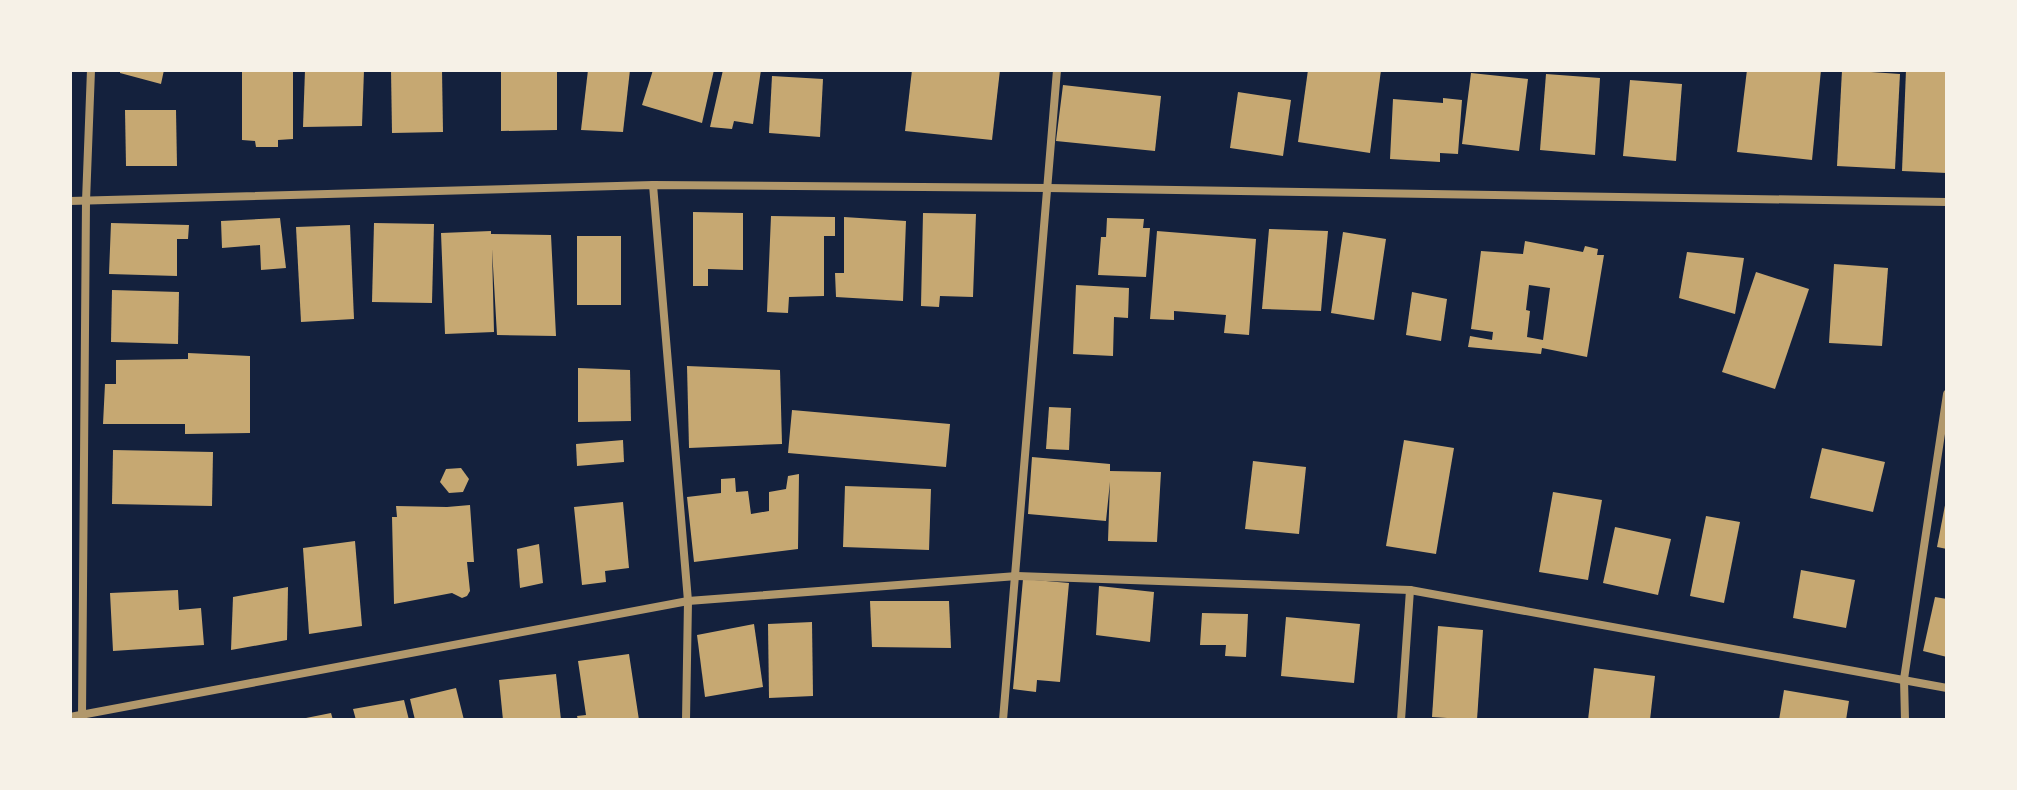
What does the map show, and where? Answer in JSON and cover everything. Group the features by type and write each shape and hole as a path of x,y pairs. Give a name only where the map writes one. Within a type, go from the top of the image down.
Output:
{"street":[{"path":"82,717 86,201 91,70"},
{"path":"1003,720 1057,70"},
{"path":"653,185 688,601 686,720"},
{"path":"70,201 653,185 1947,202"},
{"path":"1905,720 1904,679 1947,394"},
{"path":"70,717 688,601 1017,576 1410,590 1947,688"},
{"path":"1401,720 1410,590"}],"building":[{"path":"120,70 164,70 161,84 120,73"},
{"path":"242,70 293,70 293,139 278,140 278,147 256,147 255,141 242,140"},
{"path":"305,70 364,70 362,126 303,127"},
{"path":"391,70 442,70 443,132 392,133"},
{"path":"501,70 557,70 557,130 501,131"},
{"path":"588,70 630,70 623,132 581,130"},
{"path":"653,70 714,70 702,123 642,105"},
{"path":"723,70 761,70 753,124 734,121 732,129 710,127"},
{"path":"912,70 1000,70 992,140 905,131"},
{"path":"1308,70 1381,70 1370,153 1298,142"},
{"path":"1747,70 1821,70 1812,160 1737,152"},
{"path":"1842,70 1900,74 1895,169 1837,166"},
{"path":"1906,70 1947,70 1947,173 1902,171"},
{"path":"1471,73 1528,79 1519,151 1462,144"},
{"path":"1546,74 1600,78 1595,155 1540,150"},
{"path":"772,76 823,79 820,137 769,133"},
{"path":"1630,80 1682,84 1676,161 1623,156"},
{"path":"1063,85 1161,96 1155,151 1056,141"},
{"path":"1238,92 1291,100 1283,156 1230,148"},
{"path":"1443,98 1462,100 1458,154 1440,153 1440,162 1390,159 1393,99 1443,103"},
{"path":"125,110 176,110 177,166 126,166"},
{"path":"693,212 743,213 743,270 708,269 708,286 693,286"},
{"path":"923,213 976,214 973,297 940,296 939,307 921,306"},
{"path":"771,216 835,217 835,236 824,236 824,296 789,297 788,313 767,312"},
{"path":"844,217 906,221 903,301 836,297 835,273 844,273"},
{"path":"280,218 286,268 261,270 260,245 222,248 221,221"},
{"path":"1107,218 1144,219 1143,228 1150,228 1146,277 1098,275 1101,237 1106,237"},
{"path":"111,223 189,225 188,239 177,239 177,276 109,274"},
{"path":"374,223 434,224 432,303 372,302"},
{"path":"350,225 354,319 301,322 296,227"},
{"path":"1269,229 1328,231 1321,311 1262,309"},
{"path":"491,231 491,234 551,235 556,336 497,335 492,249 494,332 445,334 441,233"},
{"path":"1157,231 1256,239 1249,335 1224,333 1226,315 1174,311 1174,320 1150,319"},
{"path":"1343,232 1386,239 1374,320 1331,313"},
{"path":"577,236 621,236 621,305 577,305"},
{"path":"1525,241 1583,252 1585,246 1598,249 1597,255 1604,255 1587,357 1542,348 1541,354 1468,347 1470,336 1492,340 1493,332 1471,329 1481,251 1523,254","holes":["1529,285 1550,288 1543,340 1527,337"]},
{"path":"1687,252 1744,258 1735,314 1679,298"},
{"path":"1834,264 1888,268 1882,346 1829,343"},
{"path":"1756,272 1809,289 1775,389 1722,372"},
{"path":"1076,285 1129,288 1128,318 1114,317 1113,356 1073,354"},
{"path":"112,290 179,292 178,344 111,342"},
{"path":"1412,292 1447,299 1441,341 1406,335"},
{"path":"188,353 250,356 250,433 185,434 185,424 103,424 105,384 116,384 116,360 188,359"},
{"path":"687,366 780,370 782,444 689,448"},
{"path":"578,368 630,370 631,421 578,422"},
{"path":"1049,407 1071,408 1069,450 1046,449"},
{"path":"792,410 950,424 946,467 788,453"},
{"path":"623,440 624,462 577,466 576,444"},
{"path":"1404,440 1454,448 1436,554 1386,546"},
{"path":"1822,448 1885,462 1873,512 1810,498"},
{"path":"113,450 213,452 212,506 112,504"},
{"path":"1032,457 1110,464 1110,471 1161,472 1157,542 1108,541 1110,482 1106,521 1028,514"},
{"path":"1253,461 1306,467 1299,534 1245,529"},
{"path":"461,468 469,479 463,492 449,493 440,482 446,469"},
{"path":"799,474 798,549 694,562 687,497 721,493 721,479 735,478 736,492 748,491 751,514 769,511 769,492 786,489 788,476"},
{"path":"845,486 931,489 929,550 843,547"},
{"path":"1553,492 1602,500 1588,580 1539,572"},
{"path":"1947,501 1947,549 1937,547"},
{"path":"623,502 629,568 605,571 606,582 582,585 574,507"},
{"path":"470,505 474,562 467,562 470,591 467,596 462,598 452,593 394,604 392,517 397,517 396,506"},
{"path":"1706,516 1740,522 1724,603 1690,596"},
{"path":"1615,527 1671,539 1658,595 1603,583"},
{"path":"355,541 362,626 309,634 303,548"},
{"path":"539,544 543,583 520,588 517,549"},
{"path":"1801,570 1855,580 1846,628 1793,618"},
{"path":"1023,579 1069,583 1060,682 1037,680 1036,692 1013,689"},
{"path":"1099,586 1154,592 1150,642 1096,635"},
{"path":"288,587 287,640 231,650 233,597"},
{"path":"178,590 179,610 201,608 204,645 113,651 110,593"},
{"path":"1935,597 1947,599 1947,657 1923,651"},
{"path":"870,601 949,601 951,648 872,647"},
{"path":"1202,613 1248,614 1246,657 1225,656 1226,645 1200,645"},
{"path":"1286,617 1360,624 1354,683 1281,676"},
{"path":"812,622 813,696 769,698 768,624"},
{"path":"754,624 763,687 705,697 697,635"},
{"path":"1438,626 1483,630 1477,720 1432,717"},
{"path":"629,654 639,720 578,720 577,716 586,715 578,661"},
{"path":"1594,668 1655,676 1650,720 1588,720"},
{"path":"556,674 561,720 503,720 499,680"},
{"path":"456,688 464,720 415,720 410,699"},
{"path":"1784,690 1849,701 1846,720 1779,720"},
{"path":"404,700 409,720 356,720 353,709"},
{"path":"331,713 333,720 301,720 301,719"}]}
